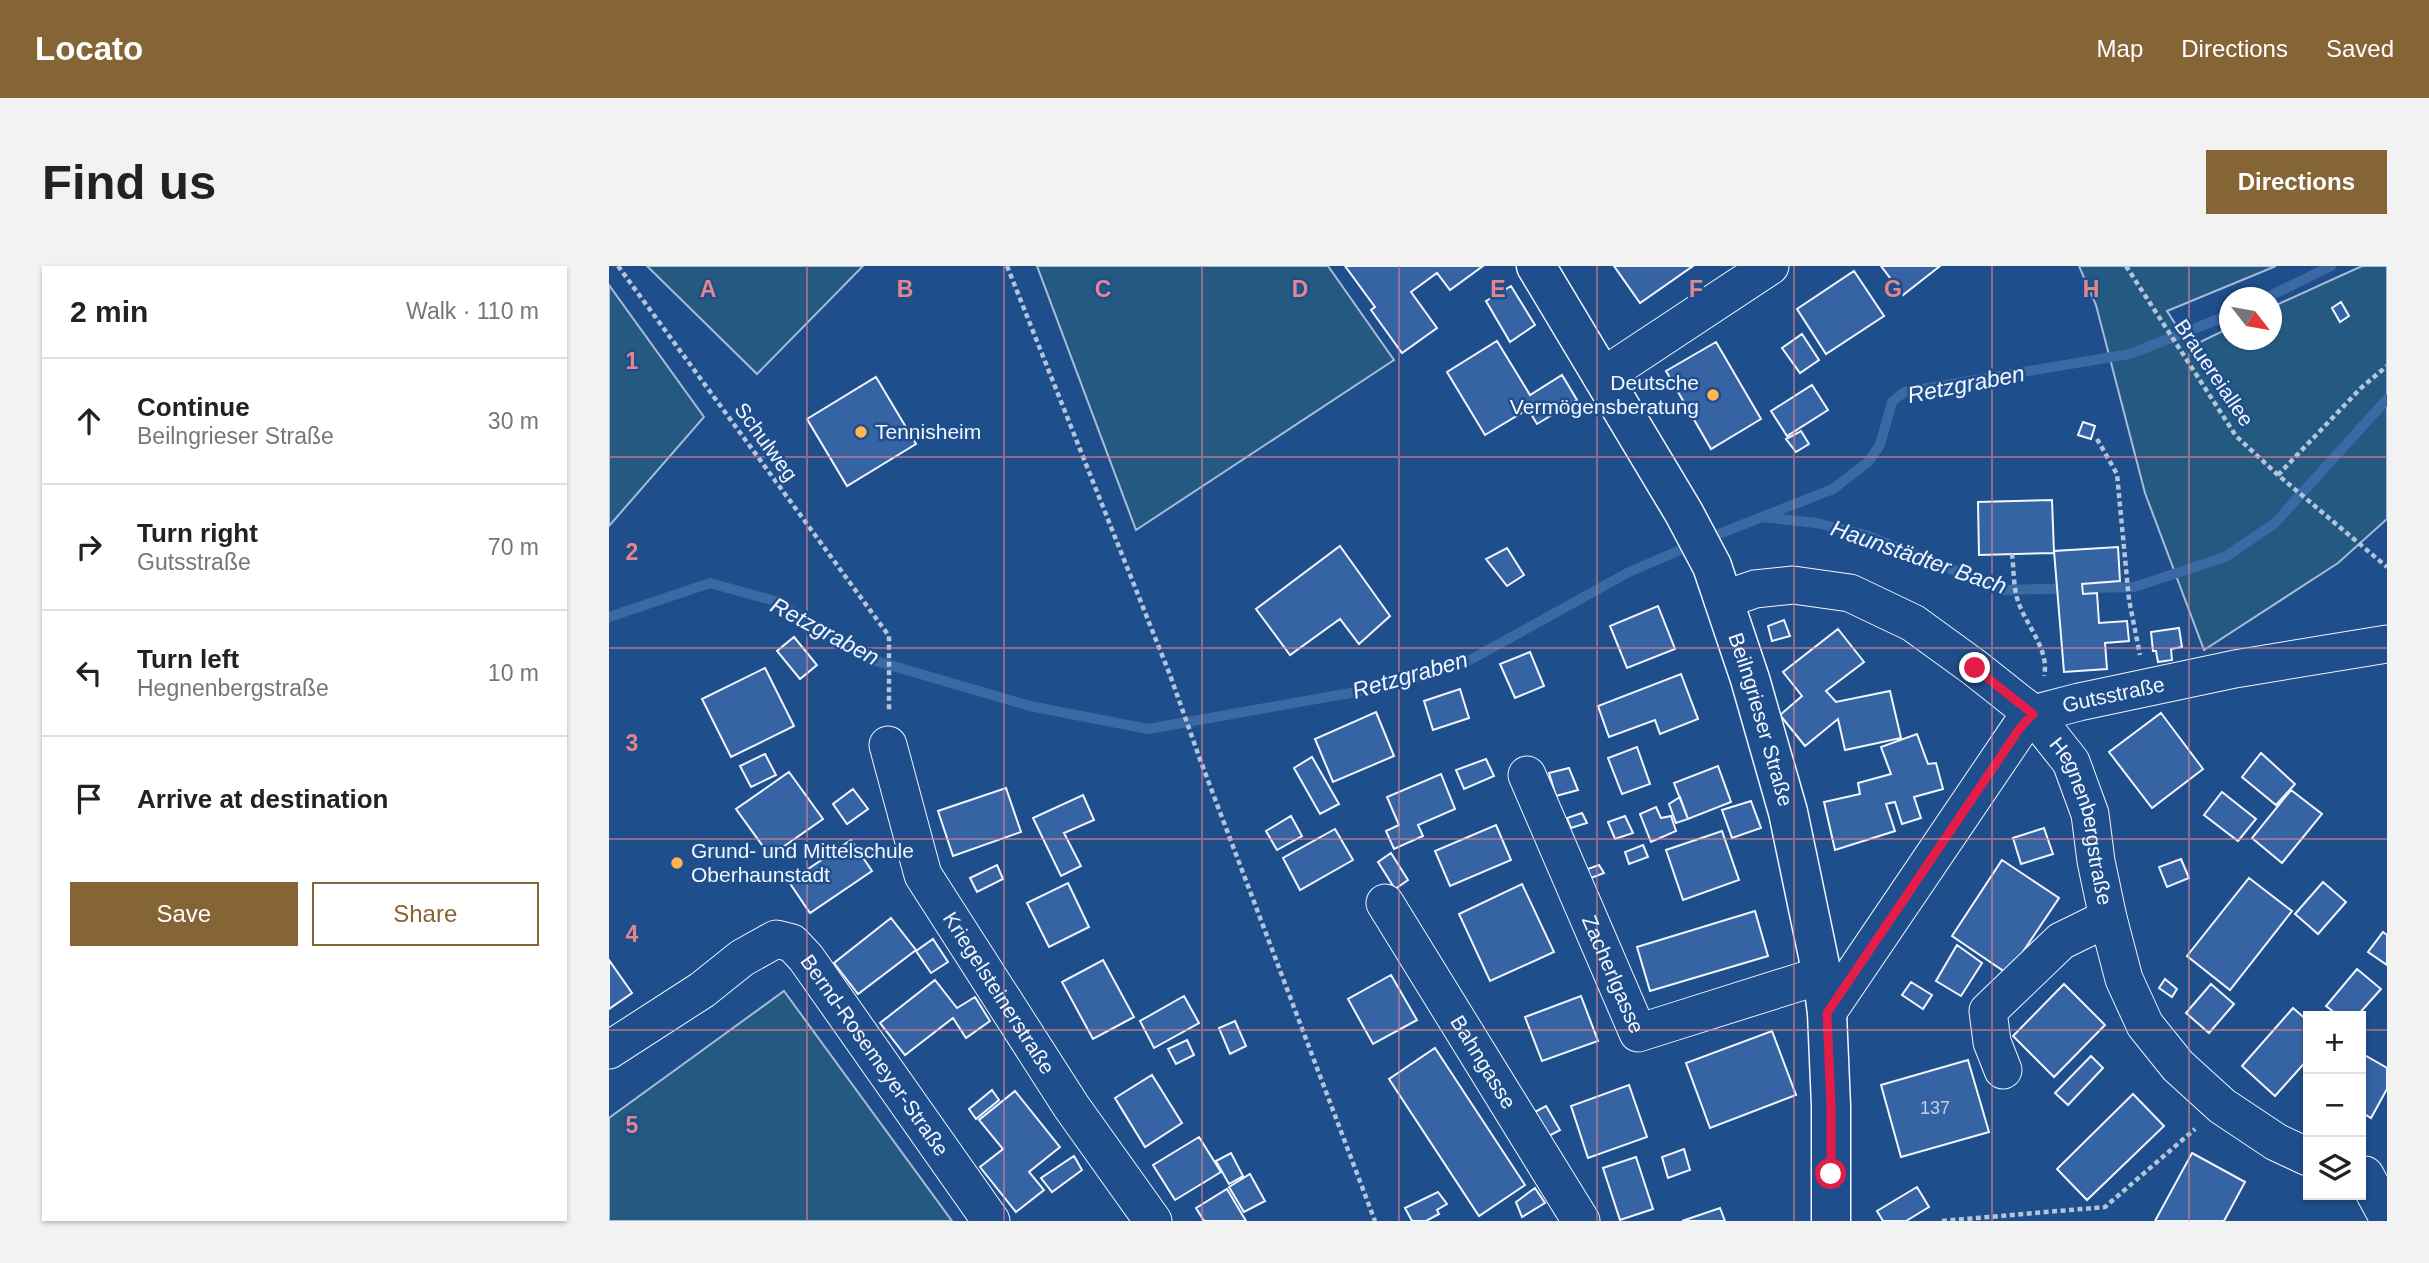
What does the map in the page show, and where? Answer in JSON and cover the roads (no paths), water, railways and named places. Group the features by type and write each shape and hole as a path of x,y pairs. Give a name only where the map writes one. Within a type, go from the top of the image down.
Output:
{"main road":[{"name":"Beilngrieser Straße","path":"1536,266 1684,513 1718,583 1750,679 1788,812 1822,975 1827,1013 1831,1106 1831,1221"}],"street":[{"path":"1602,377 1770,266"},
{"name":"Hegnenbergstraße","path":"1718,583 1755,589 1793,585 1850,593 1913,623 2033,714 2071,762 2090,814 2096,861 2108,918 2124,979 2145,1025 2178,1066 2222,1106 2276,1142 2303,1155"},
{"name":"Gutsstraße","path":"1827,1013 2013,739 2033,714 2149,687 2297,658 2387,644"},
{"name":"Kriegelsteinerstraße","path":"888,745 923,875 1071,1106 1153,1221"},
{"name":"Zacherlgasse","path":"1527,775 1638,1033 1822,975"},
{"name":"Bahngasse","path":"1385,903 1581,1221"},
{"path":"2003,1070 1992,1042 1988,1011 2061,941 2108,918"},
{"name":"Bernd-Rosemeyer-Straße","path":"609,1050 702,990 742,958 776,939 792,943 806,958 991,1221"},
{"path":"2371,1176 2387,1216"}],"waterway":[{"name":"Retzgraben","path":"2282,290 2331,266"},
{"name":"Retzgraben","path":"1706,539 1833,489 1868,462 1880,445 1892,402 1904,392 2130,354 2219,319"},
{"name":"Haunstädter Bach","path":"1763,517 1816,523 1866,535 2003,590 2134,587 2225,557 2275,523 2387,399"},
{"name":"Retzgraben","path":"609,617 710,583 775,601 869,659 1030,706 1148,729 1384,687 1470,660 1629,572 1692,545"}],"place":[{"name":"Deutsche Vermögensberatung","path":"1713,395"},
{"name":"Tennisheim","path":"861,432"},
{"name":"Grund- und Mittelschule Oberhaunstadt","path":"677,863"}]}
